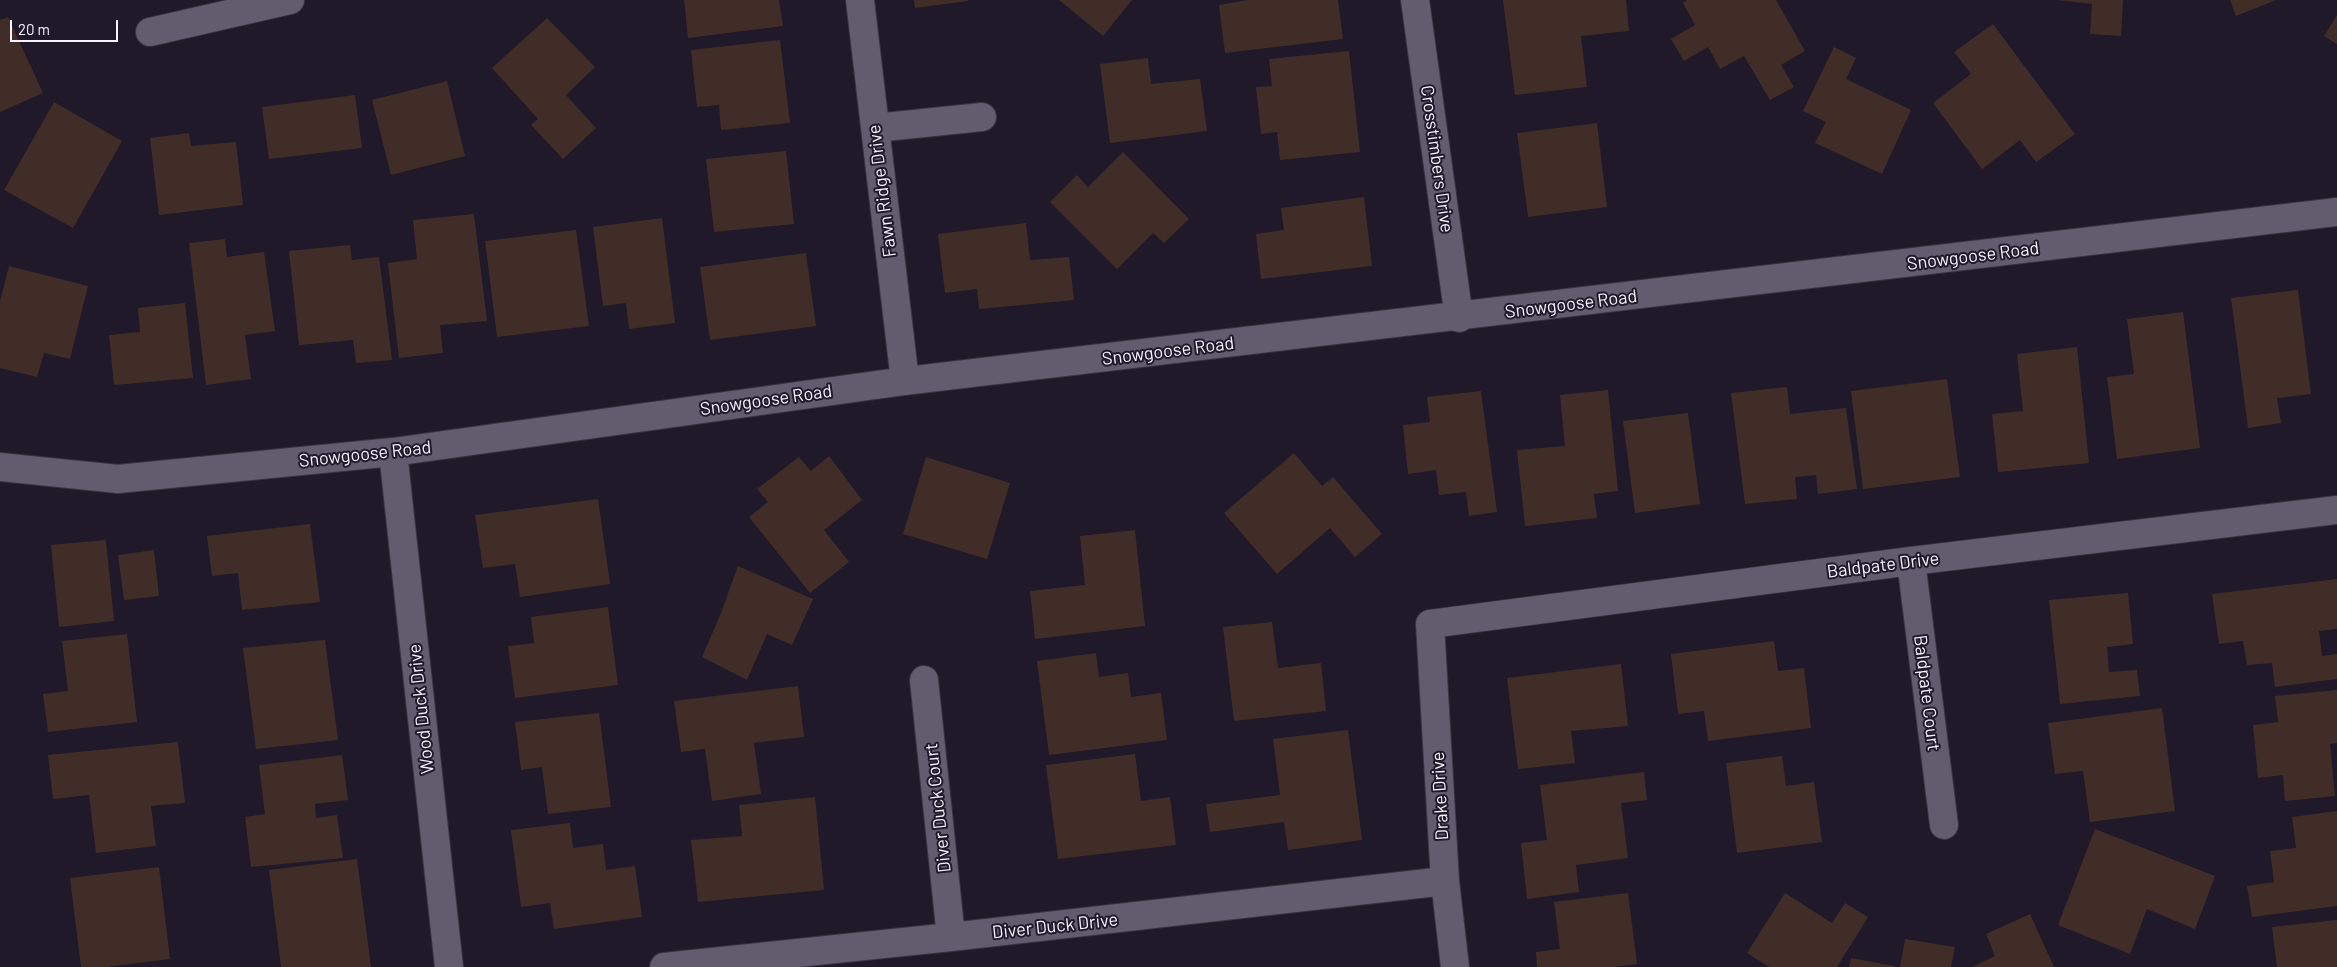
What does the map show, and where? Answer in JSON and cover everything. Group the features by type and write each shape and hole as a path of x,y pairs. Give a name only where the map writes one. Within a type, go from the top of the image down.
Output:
{"street":[{"path":"150,32 290,0"},
{"name":"Fawn Ridge Drive","path":"860,0 905,382"},
{"name":"Crosstimbers Drive","path":"1415,0 1459,318"},
{"path":"875,128 982,116"},
{"name":"Snowgoose Road","path":"0,467 118,479 393,452 905,382 1459,318 2337,212"},
{"name":"Wood Duck Drive","path":"393,452 449,967"},
{"name":"Baldpate Drive","path":"1430,624 1911,561 2337,510"},
{"name":"Baldpate Court","path":"1911,561 1944,826"},
{"name":"Drake Drive","path":"1430,624 1445,881 1456,967"},
{"name":"Diver Duck Court","path":"924,680 951,937"},
{"name":"Diver Duck Drive","path":"664,967 951,937 1445,881"}],"building":[{"path":"684,0 779,0 783,26 688,38"},
{"path":"914,0 968,0 968,1 915,8"},
{"path":"1059,0 1132,0 1103,36"},
{"path":"1248,0 1338,0 1343,39 1225,53 1219,5"},
{"path":"1503,0 1626,0 1629,31 1581,36 1587,87 1515,95"},
{"path":"1687,0 1776,0 1805,51 1781,65 1794,87 1770,100 1744,56 1720,69 1708,47 1684,61 1671,39 1695,25 1683,3"},
{"path":"2057,0 2123,0 2121,36 2090,34 2092,4"},
{"path":"2230,0 2276,0 2236,16"},
{"path":"2337,15 2337,44 2324,36"},
{"path":"8,17 43,93 0,112 0,20"},
{"path":"547,18 595,67 566,95 596,128 563,159 531,125 538,119 492,68"},
{"path":"1993,24 2075,134 2036,162 2020,140 1982,169 1933,103 1971,74 1954,52"},
{"path":"780,40 790,123 721,130 719,105 697,107 691,50"},
{"path":"1834,47 1856,58 1846,79 1911,110 1882,174 1815,143 1826,122 1803,111"},
{"path":"1349,51 1360,152 1280,160 1277,132 1261,134 1256,87 1272,86 1269,59"},
{"path":"1148,58 1151,84 1200,79 1207,131 1110,143 1100,64"},
{"path":"447,81 465,156 391,175 372,100"},
{"path":"355,95 362,148 269,159 262,107"},
{"path":"54,102 122,141 73,228 4,190"},
{"path":"1597,123 1607,207 1528,217 1517,133"},
{"path":"189,133 191,146 236,142 243,205 159,215 150,138"},
{"path":"786,151 794,224 714,232 706,159"},
{"path":"1123,152 1189,219 1164,243 1153,233 1117,269 1050,202 1077,175 1088,187"},
{"path":"1364,197 1372,266 1261,279 1256,234 1284,230 1281,208"},
{"path":"474,214 487,321 440,325 443,353 399,358 388,263 417,259 413,220"},
{"path":"662,218 675,323 629,329 626,303 603,306 593,227"},
{"path":"1026,223 1030,260 1069,257 1074,300 979,309 977,289 945,293 938,234"},
{"path":"576,230 589,326 497,337 485,241"},
{"path":"225,239 227,257 264,252 275,331 245,335 251,379 206,385 189,243"},
{"path":"350,245 352,260 379,257 392,360 356,363 353,340 299,345 289,251"},
{"path":"806,253 816,326 710,340 700,267"},
{"path":"9,266 88,286 70,359 44,353 37,377 0,368 0,301"},
{"path":"2298,290 2311,394 2277,398 2281,423 2248,428 2231,298"},
{"path":"185,303 193,378 114,385 109,335 140,332 138,308"},
{"path":"2183,312 2200,448 2117,459 2107,377 2134,374 2127,319"},
{"path":"2077,347 2089,463 1998,472 1992,414 2023,411 2017,354"},
{"path":"1947,379 1960,477 1863,489 1851,391"},
{"path":"1787,387 1790,414 1846,408 1857,489 1818,494 1816,475 1795,477 1797,499 1745,504 1731,393"},
{"path":"1608,390 1618,491 1594,494 1597,518 1525,526 1517,450 1565,446 1560,395"},
{"path":"1481,391 1497,512 1469,516 1466,492 1439,495 1436,470 1408,474 1403,425 1430,422 1427,397"},
{"path":"1688,413 1700,504 1635,513 1623,421"},
{"path":"1294,453 1322,486 1333,477 1382,534 1355,557 1330,528 1277,574 1224,513"},
{"path":"829,456 862,500 824,530 849,562 810,593 749,517 768,502 757,489 799,457 811,471"},
{"path":"926,457 1010,483 987,559 903,534"},
{"path":"598,499 610,584 520,597 515,564 483,568 475,515"},
{"path":"310,524 320,602 242,610 238,573 212,576 207,536"},
{"path":"1135,530 1145,626 1035,639 1030,591 1085,585 1080,536"},
{"path":"106,540 114,621 59,627 51,545"},
{"path":"154,550 159,596 124,600 118,555"},
{"path":"738,566 813,599 792,645 767,634 747,680 702,657"},
{"path":"2337,579 2337,629 2319,631 2322,656 2337,654 2337,679 2275,687 2272,663 2247,665 2243,641 2219,644 2212,594"},
{"path":"2128,593 2133,644 2107,647 2109,672 2137,670 2140,696 2060,704 2049,600"},
{"path":"608,607 618,685 515,698 508,646 534,643 531,617"},
{"path":"1272,622 1278,668 1321,663 1326,711 1234,721 1223,627"},
{"path":"127,634 137,722 48,732 43,694 68,691 62,641"},
{"path":"325,640 338,740 256,749 243,648"},
{"path":"1774,641 1778,671 1804,668 1811,728 1708,741 1704,711 1678,714 1671,654"},
{"path":"1096,653 1099,677 1128,673 1131,697 1161,693 1167,740 1049,755 1037,661"},
{"path":"1621,664 1628,726 1571,731 1575,763 1518,769 1507,678"},
{"path":"798,686 804,737 754,743 761,794 712,801 705,749 681,752 674,701"},
{"path":"2337,690 2337,743 2330,744 2335,796 2285,801 2283,775 2258,778 2253,725 2278,722 2275,696"},
{"path":"2162,708 2175,811 2090,822 2083,771 2055,774 2048,723"},
{"path":"599,713 611,807 548,814 542,767 521,770 515,722"},
{"path":"1348,730 1362,840 1288,850 1284,822 1210,832 1206,804 1280,795 1273,739"},
{"path":"178,742 185,803 151,806 156,846 96,853 89,795 53,799 48,755"},
{"path":"1135,754 1141,801 1170,797 1176,845 1058,859 1046,765"},
{"path":"342,755 348,800 315,804 316,818 337,815 343,858 251,867 245,817 265,814 259,765"},
{"path":"1782,756 1786,786 1814,782 1822,842 1737,853 1726,763"},
{"path":"1644,772 1647,800 1621,803 1628,858 1576,865 1579,892 1527,899 1521,843 1547,840 1540,785"},
{"path":"815,797 824,890 698,902 691,840 742,836 739,805"},
{"path":"2337,811 2337,906 2252,917 2247,886 2274,882 2270,851 2296,848 2292,817"},
{"path":"570,823 573,848 603,844 606,870 635,866 642,917 554,929 550,903 521,907 511,830"},
{"path":"2095,829 2215,876 2195,929 2147,909 2130,954 2058,925"},
{"path":"357,859 371,967 281,967 269,870"},
{"path":"159,867 170,959 107,967 81,967 70,878"},
{"path":"1628,893 1637,964 1615,967 1537,967 1536,952 1560,949 1554,902"},
{"path":"1785,893 1832,923 1845,903 1868,917 1837,967 1769,967 1747,953"},
{"path":"2030,914 2054,967 1972,967 1995,956 1986,934"},
{"path":"2337,920 2337,967 2277,967 2272,927"},
{"path":"1905,939 1955,947 1951,967 1900,967"},
{"path":"1851,958 1894,966 1894,967 1849,967"}]}
